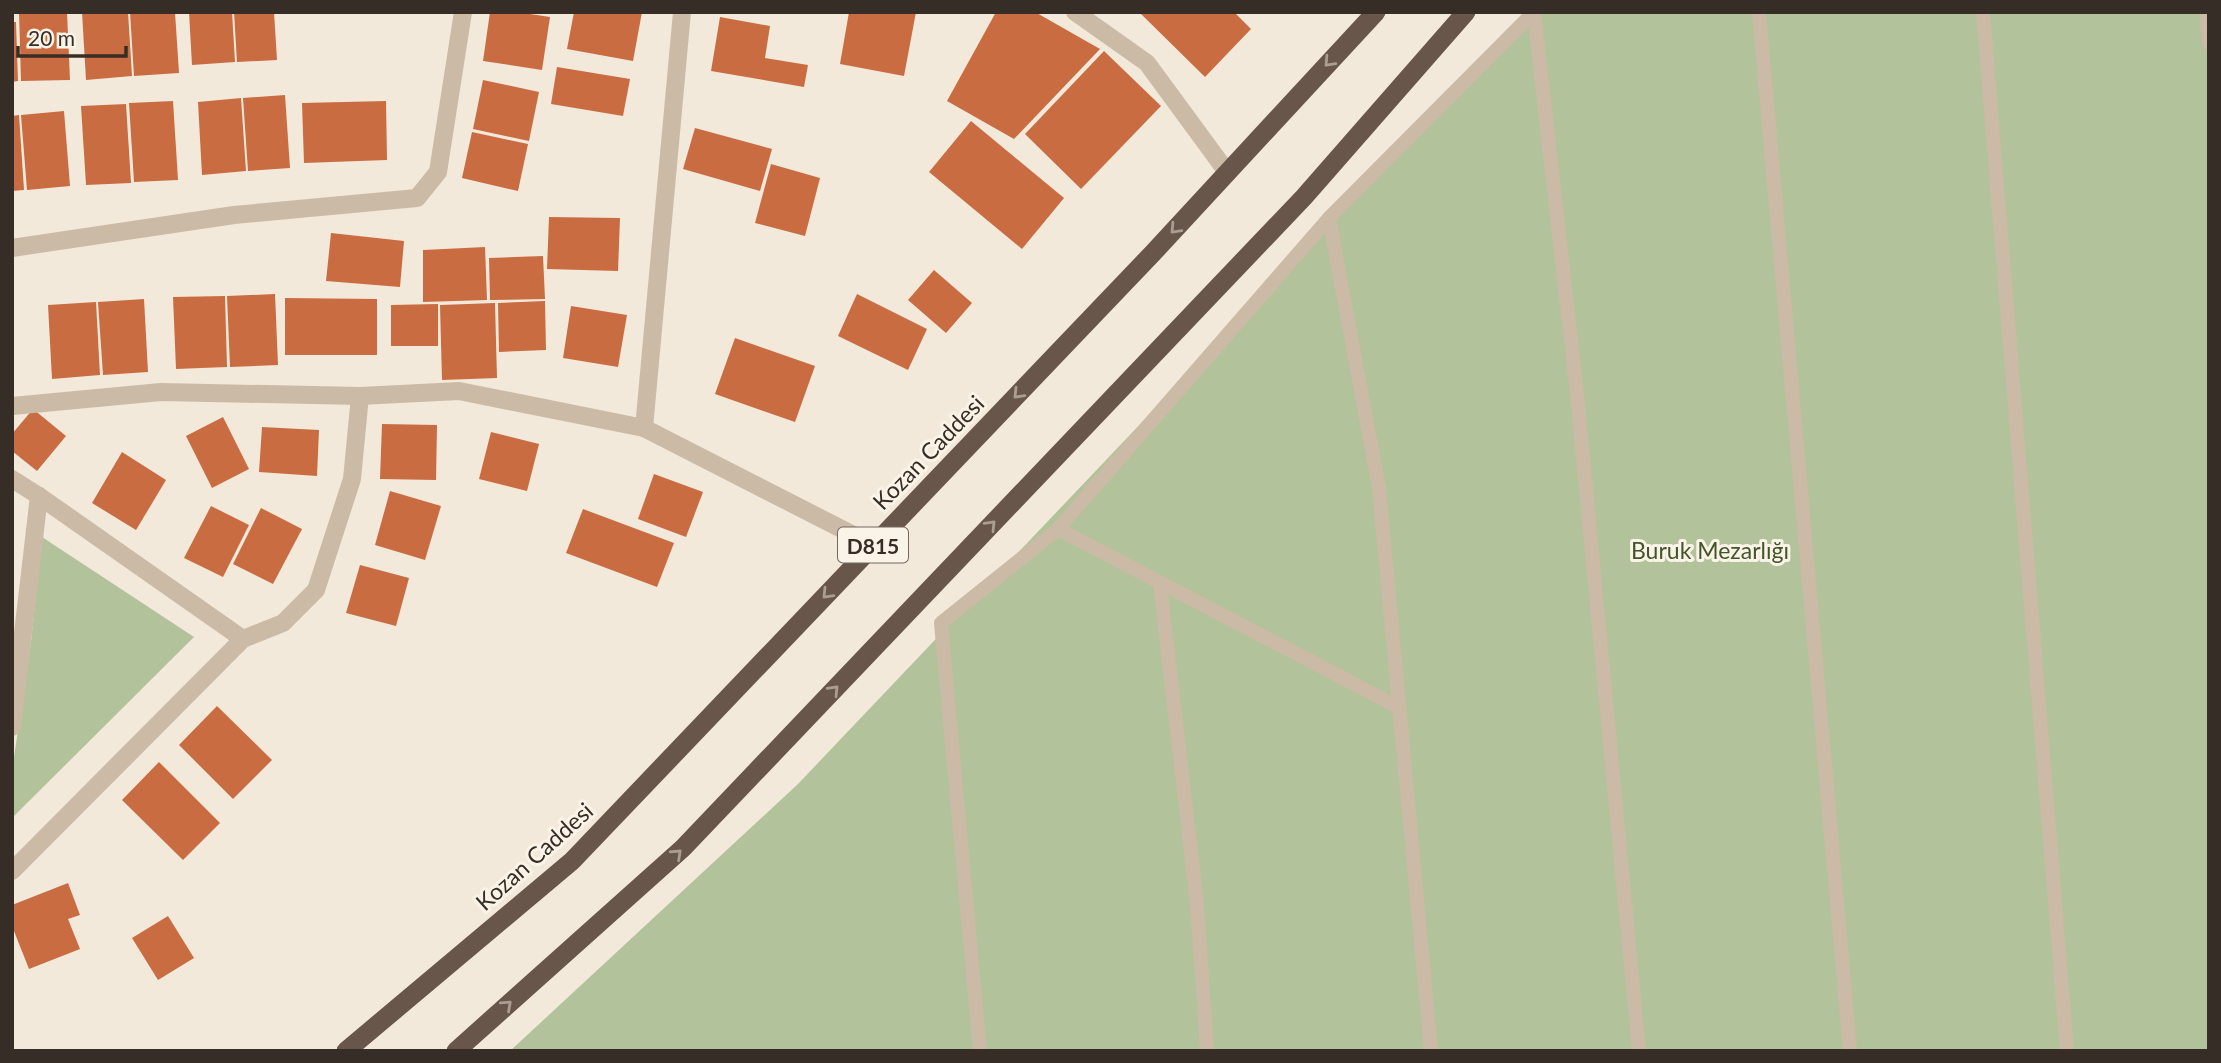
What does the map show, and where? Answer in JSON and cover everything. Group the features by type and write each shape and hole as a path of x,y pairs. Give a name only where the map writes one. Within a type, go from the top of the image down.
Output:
{"highway":[{"name":"Kozan Caddesi","path":"346,1051 572,861 1376,12"},
{"path":"456,1051 683,848 1304,197 1466,12"}],"street":[{"path":"12,248 234,215 417,198 438,172 463,12"},
{"path":"645,428 682,12"},
{"path":"1075,12 1147,63 1227,172"},
{"path":"12,406 161,392 360,396 459,391 645,428 873,545"},
{"path":"12,871 243,639 284,623 316,590 352,479 360,396"},
{"path":"12,480 39,496 243,639"},
{"path":"12,727 39,496"}],"lane":[{"path":"981,1051 941,623 1058,529 1329,218 1534,12"},
{"path":"1534,12 1578,407 1639,1051"},
{"path":"1759,12 1850,1051"},
{"path":"1983,12 2067,1051"},
{"path":"2206,12 2209,43"},
{"path":"1329,218 1380,488 1431,1051"},
{"path":"1058,529 1400,708"},
{"path":"1160,584 1197,904 1208,1051"}],"green space":[{"name":"Buruk Mezarlığı","path":"1532,12 2209,12 2209,1051 510,1051 798,784"},
{"path":"42,537 194,637 12,818 12,771 31,642"}],"building":[{"path":"19,12 67,12 70,80 21,81"},
{"path":"82,12 128,12 132,76 86,80"},
{"path":"130,12 175,12 179,73 134,76"},
{"path":"189,12 232,12 235,62 192,65"},
{"path":"234,12 274,12 277,60 237,62"},
{"path":"490,12 517,12 550,17 542,70 483,61"},
{"path":"574,12 642,12 633,61 567,49"},
{"path":"849,12 916,12 904,76 840,64"},
{"path":"996,12 1035,12 1100,49 1014,139 947,101"},
{"path":"1139,12 1234,12 1251,29 1205,77"},
{"path":"720,17 770,26 765,58 808,65 804,87 711,71"},
{"path":"12,22 16,22 18,81 12,82"},
{"path":"1104,51 1161,106 1081,189 1025,134"},
{"path":"557,67 630,79 623,116 551,104"},
{"path":"483,80 539,92 529,141 473,129"},
{"path":"285,95 290,168 248,171 243,98"},
{"path":"241,98 246,171 202,175 198,102"},
{"path":"173,101 178,180 134,182 129,103"},
{"path":"386,101 387,160 304,163 302,103"},
{"path":"126,104 131,183 86,185 81,106"},
{"path":"64,111 70,186 27,190 21,115"},
{"path":"19,115 24,190 12,191 12,116"},
{"path":"971,121 1064,198 1022,249 929,172"},
{"path":"695,128 772,149 760,191 683,169"},
{"path":"472,132 528,144 518,191 462,178"},
{"path":"771,164 820,178 805,236 755,223"},
{"path":"549,217 620,218 618,271 547,269"},
{"path":"331,233 404,241 400,287 326,281"},
{"path":"485,247 487,300 423,302 423,250"},
{"path":"543,256 545,299 490,300 489,258"},
{"path":"934,270 972,303 946,333 908,300"},
{"path":"275,294 278,365 230,367 227,296"},
{"path":"857,294 927,329 908,370 838,336"},
{"path":"225,296 227,367 176,369 173,297"},
{"path":"285,298 377,299 377,355 285,355"},
{"path":"144,299 148,372 103,375 98,302"},
{"path":"545,301 546,350 499,352 498,303"},
{"path":"96,302 100,375 52,379 48,305"},
{"path":"495,303 497,378 442,380 440,305"},
{"path":"438,304 438,346 391,346 391,305"},
{"path":"571,306 627,315 618,367 563,358"},
{"path":"735,338 815,366 795,422 715,394"},
{"path":"33,409 66,436 37,471 12,451 12,434"},
{"path":"223,417 249,469 212,488 186,436"},
{"path":"382,424 437,425 436,480 380,479"},
{"path":"262,427 319,430 317,476 259,472"},
{"path":"491,432 539,444 527,491 479,479"},
{"path":"122,452 166,480 136,530 92,503"},
{"path":"654,474 703,492 686,537 638,519"},
{"path":"390,491 441,506 425,560 375,545"},
{"path":"211,506 249,525 223,577 184,558"},
{"path":"261,508 302,529 273,584 233,564"},
{"path":"583,509 674,543 657,587 566,553"},
{"path":"360,565 409,578 396,626 346,613"},
{"path":"217,706 272,760 233,799 179,745"},
{"path":"159,762 220,823 183,860 122,800"},
{"path":"68,883 80,915 68,919 80,949 29,969 12,926 12,905"},
{"path":"168,916 194,958 158,980 132,938"}]}
